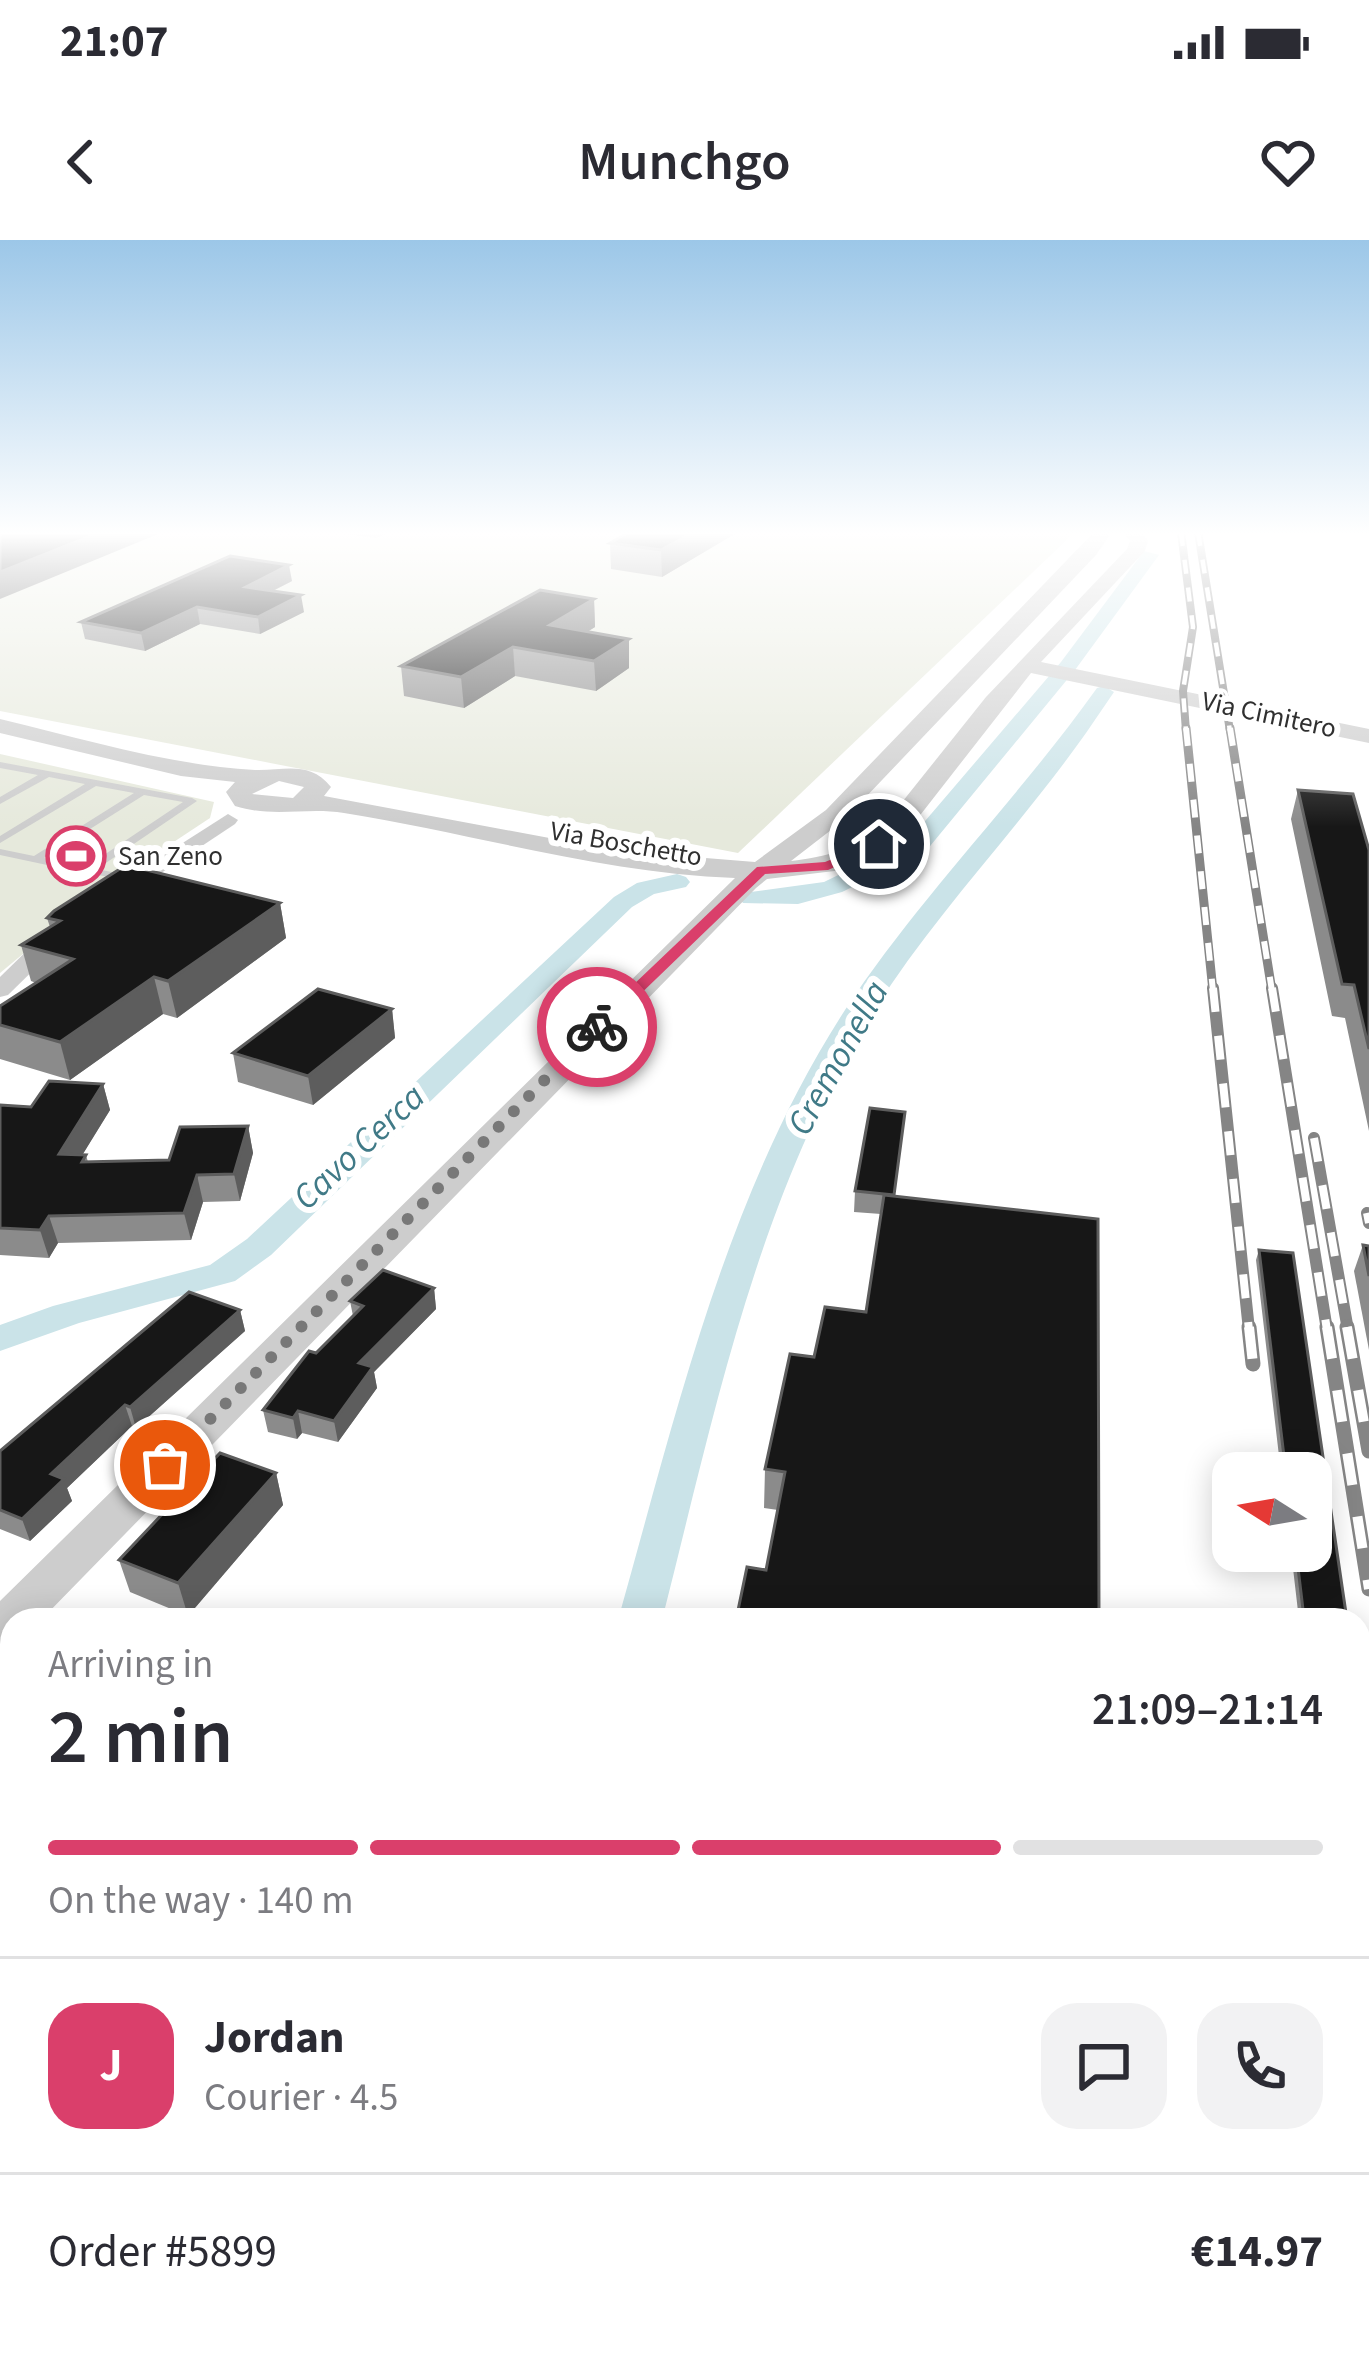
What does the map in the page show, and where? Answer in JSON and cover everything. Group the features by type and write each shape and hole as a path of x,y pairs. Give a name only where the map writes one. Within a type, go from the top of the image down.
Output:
{"street":[{"path":"23,1608 587,1037 762,870 835,814 1013,631"},
{"path":"762,870 828,866 879,844 1060,631"},
{"name":"Via Cimitero","path":"1027,666 1369,736"},
{"name":"Via Boschetto","path":"0,726 181,769 262,778 300,776 300,797 604,856 762,870"},
{"path":"0,737 237,806 300,797"},
{"path":"103,901 237,806 243,786 262,778"},
{"path":"0,990 70,926"}],"lane":[{"path":"0,765 192,801 85,872"},
{"path":"0,801 46,774"},
{"path":"0,840 92,784"},
{"path":"34,860 142,792"},
{"path":"0,852 136,879"}],"shaded area":[{"path":"0,631 971,631 738,853 0,711"},
{"name":"San Zeno","path":"0,754 214,802 210,818 95,894 0,973"}],"building":[{"path":"466,631 582,631 629,639 594,661 513,647 461,677 401,666"},
{"path":"1298,790 1353,794 1369,850 1369,1049 1354,985 1342,984"},
{"path":"126,865 280,903 168,981 154,977 60,1042 0,1025 0,1006 73,959 21,945 60,921 47,918 54,911"},
{"path":"318,989 392,1009 308,1076 233,1053"},
{"path":"49,1081 103,1084 59,1154 86,1155 82,1162 169,1160 180,1127 248,1126 234,1174 197,1175 184,1213 49,1216 40,1230 0,1228 0,1105 31,1107"},
{"path":"870,1108 905,1112 894,1195 855,1191"},
{"path":"884,1195 1098,1219 1099,1608 738,1608 747,1567 766,1570 785,1472 765,1469 790,1354 814,1357 825,1307 866,1312"},
{"path":"1259,1250 1293,1253 1322,1452 1283,1452"},
{"path":"383,1270 434,1288 359,1363 373,1367 334,1421 298,1411 293,1418 263,1410 309,1351 316,1353 363,1306 350,1301"},
{"path":"189,1292 240,1310 130,1407 125,1405 51,1474 64,1479 22,1519 0,1510 0,1451"},
{"path":"220,1453 276,1473 178,1583 119,1560"},
{"path":"1332,1518 1345,1608 1303,1608 1299,1572 1332,1572"}],"waterway":[{"name":"Cavo Cerca","path":"752,898 798,896 833,887 917,846 1094,631"},
{"name":"Cremonella","path":"643,1608 727,1306 783,1154 818,1081 887,969 1104,692"},
{"name":"Cavo Cerca","path":"0,1339 66,1314 222,1273 259,1247 623,902 646,888 677,882"}],"railway":[{"path":"1186,731 1183,691 1192,631"},
{"path":"1214,631 1230,731"},
{"path":"1186,728 1213,991"},
{"path":"1230,728 1272,991"},
{"path":"1213,988 1249,1330"},
{"path":"1272,988 1327,1330"},
{"path":"1314,1138 1348,1330"},
{"path":"1367,1213 1369,1223"},
{"path":"1249,1327 1253,1364"},
{"path":"1327,1327 1369,1589"},
{"path":"1347,1327 1369,1451"}],"way so far":[{"path":"165,1465 597,1027"}],"place":[{"name":"San Zeno","path":"76,856"}],"route":[{"path":"597,1027 762,870 828,866 879,844"}]}
